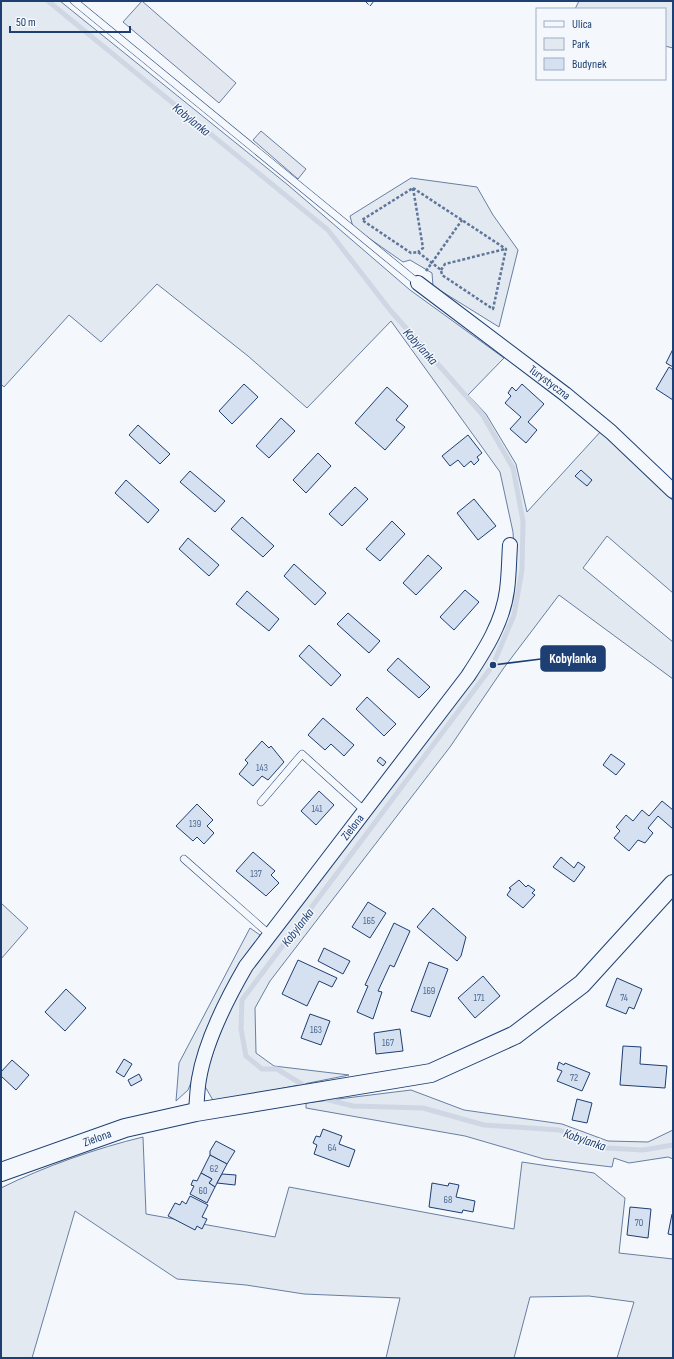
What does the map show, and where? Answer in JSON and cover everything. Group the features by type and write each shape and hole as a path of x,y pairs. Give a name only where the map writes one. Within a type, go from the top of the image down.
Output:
{"street":[{"name":"Turystyczna","path":"418,283 565,394 611,432 673,491"},
{"name":"Zielona","path":"196,1112 199,1079 214,1034 232,991 246,966 468,676 487,646 500,618 507,591 510,544"},
{"name":"Zielona","path":"1,1172 125,1128 196,1112 431,1073 515,1035 582,984 673,884"}],"lane":[{"path":"74,1 418,283"},
{"path":"261,802 302,754 365,811"},
{"path":"184,859 269,934"}],"path":[{"path":"413,188 506,249"},
{"path":"413,188 422,248 418,252 411,254 362,220 413,188"},
{"path":"432,263 462,220"},
{"path":"441,270 445,264 506,249"},
{"path":"418,252 441,270 442,276 493,309 506,249"}],"green space":[{"path":"1,1 60,1 288,185 410,290 504,358 468,395 486,414 516,464 527,512 602,430 648,473 673,501 673,593 607,536 583,568 673,642 673,679 559,595 503,669 450,747 270,981 255,1008 256,1053 274,1066 349,1075 214,1102 203,1083 238,988 491,651 514,552 513,532 500,472 391,321 307,408 248,356 157,284 101,342 69,315 4,387 1,384"},
{"path":"579,1 673,1 673,48 666,46 666,8 576,8"},
{"path":"411,178 477,187 493,215 518,250 499,327 433,286 432,273 410,260 403,262 353,227 350,216"},
{"path":"1,903 28,928 1,959"},
{"path":"250,928 260,935 232,981 188,1090 176,1101 179,1063"},
{"path":"411,1090 464,1110 562,1124 608,1141 648,1142 673,1130 673,1159 668,1157 629,1163 614,1158 612,1167 544,1159 465,1136 306,1108 306,1103"},
{"path":"143,1137 146,1214 275,1237 289,1187 514,1229 522,1162 594,1173 625,1198 619,1253 673,1259 673,1358 617,1358 634,1302 589,1296 530,1297 514,1358 386,1358 400,1298 304,1294 246,1285 177,1279 75,1211 32,1358 1,1358 1,1188 70,1159"}],"shaded area":[{"path":"142,1 236,83 219,103 123,22"},
{"path":"261,131 306,169 298,179 253,140"}],"building":[{"path":"673,349 673,367 666,363"},
{"path":"669,367 673,370 673,400 656,389"},
{"path":"244,384 258,397 232,424 219,411"},
{"path":"522,384 544,404 528,422 537,430 526,443 510,429 521,417 505,403 511,396 508,393 512,387 516,391"},
{"path":"387,387 408,406 396,420 405,427 385,450 355,423"},
{"path":"281,418 295,431 269,458 256,446"},
{"path":"138,425 170,454 160,464 129,435"},
{"path":"468,435 482,453 477,457 479,460 474,465 471,461 464,467 458,460 450,466 442,456"},
{"path":"318,453 331,466 306,493 293,480"},
{"path":"581,470 592,480 587,486 575,476"},
{"path":"190,471 225,501 215,512 180,482"},
{"path":"126,480 159,510 148,523 115,493"},
{"path":"355,487 368,499 342,526 329,514"},
{"path":"474,499 496,526 478,540 457,513"},
{"path":"242,517 274,546 263,557 231,529"},
{"path":"392,521 405,534 380,561 366,549"},
{"path":"188,538 219,565 209,576 179,549"},
{"path":"428,555 442,568 416,595 403,583"},
{"path":"294,564 326,593 315,605 284,576"},
{"path":"465,590 479,602 454,630 440,617"},
{"path":"247,591 279,619 269,631 236,604"},
{"path":"348,613 380,641 369,653 337,624"},
{"path":"309,645 341,675 331,686 299,656"},
{"path":"398,658 430,687 419,698 387,670"},
{"path":"367,697 396,724 384,736 356,709"},
{"path":"323,718 354,745 344,756 331,744 325,750 308,735"},
{"path":"262,741 269,748 271,746 284,762 268,780 262,776 253,786 239,774 248,763 245,760"},
{"path":"611,754 625,764 616,775 603,765"},
{"path":"380,757 386,762 383,766 377,761"},
{"path":"319,791 334,805 316,825 301,811"},
{"path":"662,801 673,810 673,829 658,816 648,828 653,833 645,843 638,840 629,851 614,838 620,831 616,827 626,815 633,821 642,810 649,816"},
{"path":"197,804 213,820 207,826 214,833 204,844 197,837 193,841 176,826"},
{"path":"253,852 275,871 271,875 279,883 266,896 236,871"},
{"path":"561,857 574,868 578,862 585,867 574,882 553,867"},
{"path":"519,880 526,887 528,885 535,890 532,893 535,895 523,908 507,895 511,889 509,888"},
{"path":"368,902 386,913 370,938 352,927"},
{"path":"433,908 466,937 461,956 457,961 417,927"},
{"path":"394,923 410,931 394,967 390,965 378,991 382,992 373,1019 357,1012 368,986 365,985"},
{"path":"324,948 350,961 343,974 318,961"},
{"path":"298,960 337,978 332,987 319,981 307,1006 282,994"},
{"path":"429,962 448,969 430,1017 411,1011"},
{"path":"483,976 500,996 475,1018 458,998"},
{"path":"617,978 642,989 634,1009 629,1007 626,1014 606,1006"},
{"path":"66,989 86,1008 65,1031 45,1012"},
{"path":"310,1014 330,1021 321,1045 301,1038"},
{"path":"400,1029 403,1051 376,1054 374,1033"},
{"path":"623,1046 641,1047 640,1064 667,1066 665,1088 620,1085"},
{"path":"124,1059 132,1064 124,1077 116,1072"},
{"path":"12,1060 29,1075 16,1090 1,1076 1,1072"},
{"path":"559,1062 590,1073 582,1091 557,1081 562,1071 557,1069"},
{"path":"139,1074 142,1080 131,1086 128,1080"},
{"path":"577,1099 592,1103 587,1123 572,1120"},
{"path":"323,1129 342,1136 339,1144 355,1150 349,1167 314,1154 317,1145 313,1143 316,1136 320,1137"},
{"path":"216,1141 235,1151 227,1164 210,1155 210,1151"},
{"path":"210,1155 227,1164 215,1187 209,1183 212,1179 201,1173"},
{"path":"201,1173 212,1179 209,1183 215,1187 207,1203 190,1194 194,1186 191,1185 193,1180 197,1181"},
{"path":"222,1174 236,1175 235,1185 217,1183"},
{"path":"432,1183 448,1186 449,1183 459,1185 456,1197 475,1201 473,1212 463,1210 462,1213 429,1207"},
{"path":"190,1196 208,1205 202,1217 207,1219 202,1229 197,1226 195,1230 168,1216 175,1203 180,1205 182,1201 186,1204"},
{"path":"630,1207 651,1209 648,1238 627,1235"},
{"path":"673,1214 673,1235 668,1234"}],"waterway":[{"name":"Kobylanka","path":"48,1 328,230 390,310 482,414 513,468 523,521 522,570 514,615 493,665 242,1000 241,1029 246,1056 262,1069 277,1069 308,1088"},
{"name":"Kobylanka","path":"322,1096 329,1100 353,1106 423,1108 484,1125 559,1130 607,1148 643,1150 673,1145"}],"fence":[{"path":"365,1 370,6 374,1"}],"place":[{"name":"Kobylanka","path":"493,665"}]}
